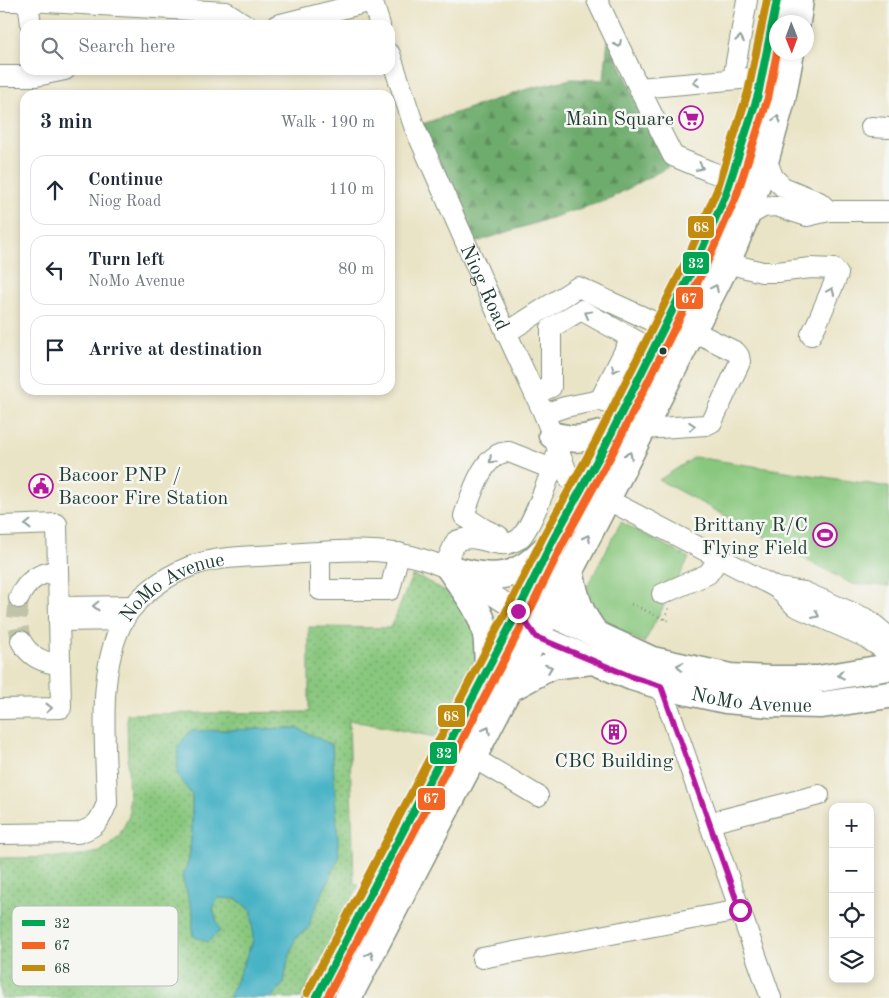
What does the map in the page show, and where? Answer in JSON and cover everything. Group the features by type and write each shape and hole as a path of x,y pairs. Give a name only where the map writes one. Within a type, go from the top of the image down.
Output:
{"main road":[{"path":"348,998 693,331 746,217 766,158 782,100 774,79 777,0"},
{"path":"798,15 800,0"},
{"path":"551,443 590,437 611,414 653,350 697,261 731,179 758,95 774,79 786,60"},
{"path":"316,998 518,611 553,540 583,486 611,414"},
{"path":"447,568 487,577 504,575 518,571 532,563 553,540"},
{"path":"447,568 474,604 482,620 486,632 488,666"},
{"path":"570,571 578,607 587,623 597,635"},
{"name":"NoMo Avenue","path":"518,611 548,612 652,660 730,677 818,679 889,667"},
{"name":"NoMo Avenue","path":"518,611 536,637 632,677 661,686 726,700 771,704 822,705 889,695"},
{"path":"509,689 551,666 594,661"}],"street":[{"path":"296,20 372,0 378,20"},
{"path":"597,0 673,156 731,179"},
{"path":"733,78 747,0"},
{"path":"0,1 226,12 238,20"},
{"path":"28,1 30,20"},
{"name":"Niog Road","path":"395,69 414,126 535,394 551,443 570,480 777,588"},
{"path":"0,76 20,74"},
{"path":"639,88 733,78 774,79"},
{"path":"766,158 773,177 782,186 819,202 830,211"},
{"path":"746,217 763,207 776,206 807,216 830,211 889,210"},
{"path":"726,263 762,272 834,268 838,274 811,335"},
{"path":"506,333 578,287 665,327"},
{"path":"535,394 551,386 551,328 581,310 653,350"},
{"path":"643,429 706,425 712,422 740,362 740,356 736,352 693,331"},
{"path":"447,568 456,541 462,538 472,537 501,544 512,542 524,532 535,511 551,443 565,407 611,414 631,338"},
{"path":"512,542 484,529 464,516 472,493 486,464 496,454 551,443"},
{"path":"0,526 57,524 61,708 0,709"},
{"path":"320,552 320,590 390,590 399,553"},
{"name":"NoMo Avenue","path":"0,834 78,833 90,829 100,820 107,803 105,722 108,671 112,647 129,613 146,593 160,582 191,566 211,560 320,552 399,553 447,568 518,611"},
{"path":"662,594 708,574 720,557"},
{"path":"19,598 24,587 36,576 58,571"},
{"path":"777,588 804,592 867,619 889,637"},
{"path":"777,588 795,606 865,638 889,653"},
{"path":"59,614 129,613"},
{"path":"21,641 25,649 38,659 60,664"},
{"path":"652,660 771,998"},
{"path":"472,757 538,796"},
{"path":"709,823 819,795"},
{"path":"482,958 740,910"}],"path":[{"path":"631,604 671,622"}],"green space":[{"path":"608,39 668,167 607,200 473,243 419,125 527,89 571,79 604,80"},
{"name":"Brittany R/C Flying Field","path":"695,457 889,487 889,586 852,584 659,480"},
{"path":"621,522 689,558 644,643 595,618 585,591"},
{"path":"412,576 423,579 455,596 483,643 435,737 349,720 354,882 359,885 301,998 271,998 284,983 287,964 296,937 309,928 332,746 297,728 191,731 177,775 192,795 192,829 189,860 182,877 193,912 193,936 213,909 218,898 237,899 252,911 253,941 229,998 0,998 0,858 73,857 100,852 119,836 129,816 127,714 309,712 309,627 391,628"}],"water":[{"path":"297,728 332,745 339,857 311,918 309,928 296,937 287,964 284,983 271,998 229,998 253,941 252,911 237,899 218,898 213,909 220,931 208,942 193,936 193,912 182,877 189,860 192,829 192,795 177,775 178,746 190,731"}],"tunnel":[{"path":"19,598 17,618 21,641"}],"transit line":[{"name":"68","path":"307,993 509,606 544,535 596,441 688,257 717,190 748,92 767,0"},
{"name":"32","path":"316,998 518,611 553,540 605,446 697,261 726,194 758,95 777,0"},
{"name":"67","path":"327,998 527,616 562,545 614,450 706,265 736,197 768,98 775,60"}],"place":[{"name":"Main Square","path":"691,118"},
{"name":"Bacoor PNP / Bacoor Fire Station","path":"41,486"},
{"name":"Brittany R/C Flying Field","path":"825,535"},
{"name":"CBC Building","path":"614,732"}],"route":[{"path":"518,611 536,637 632,677 661,686 740,910"}]}
